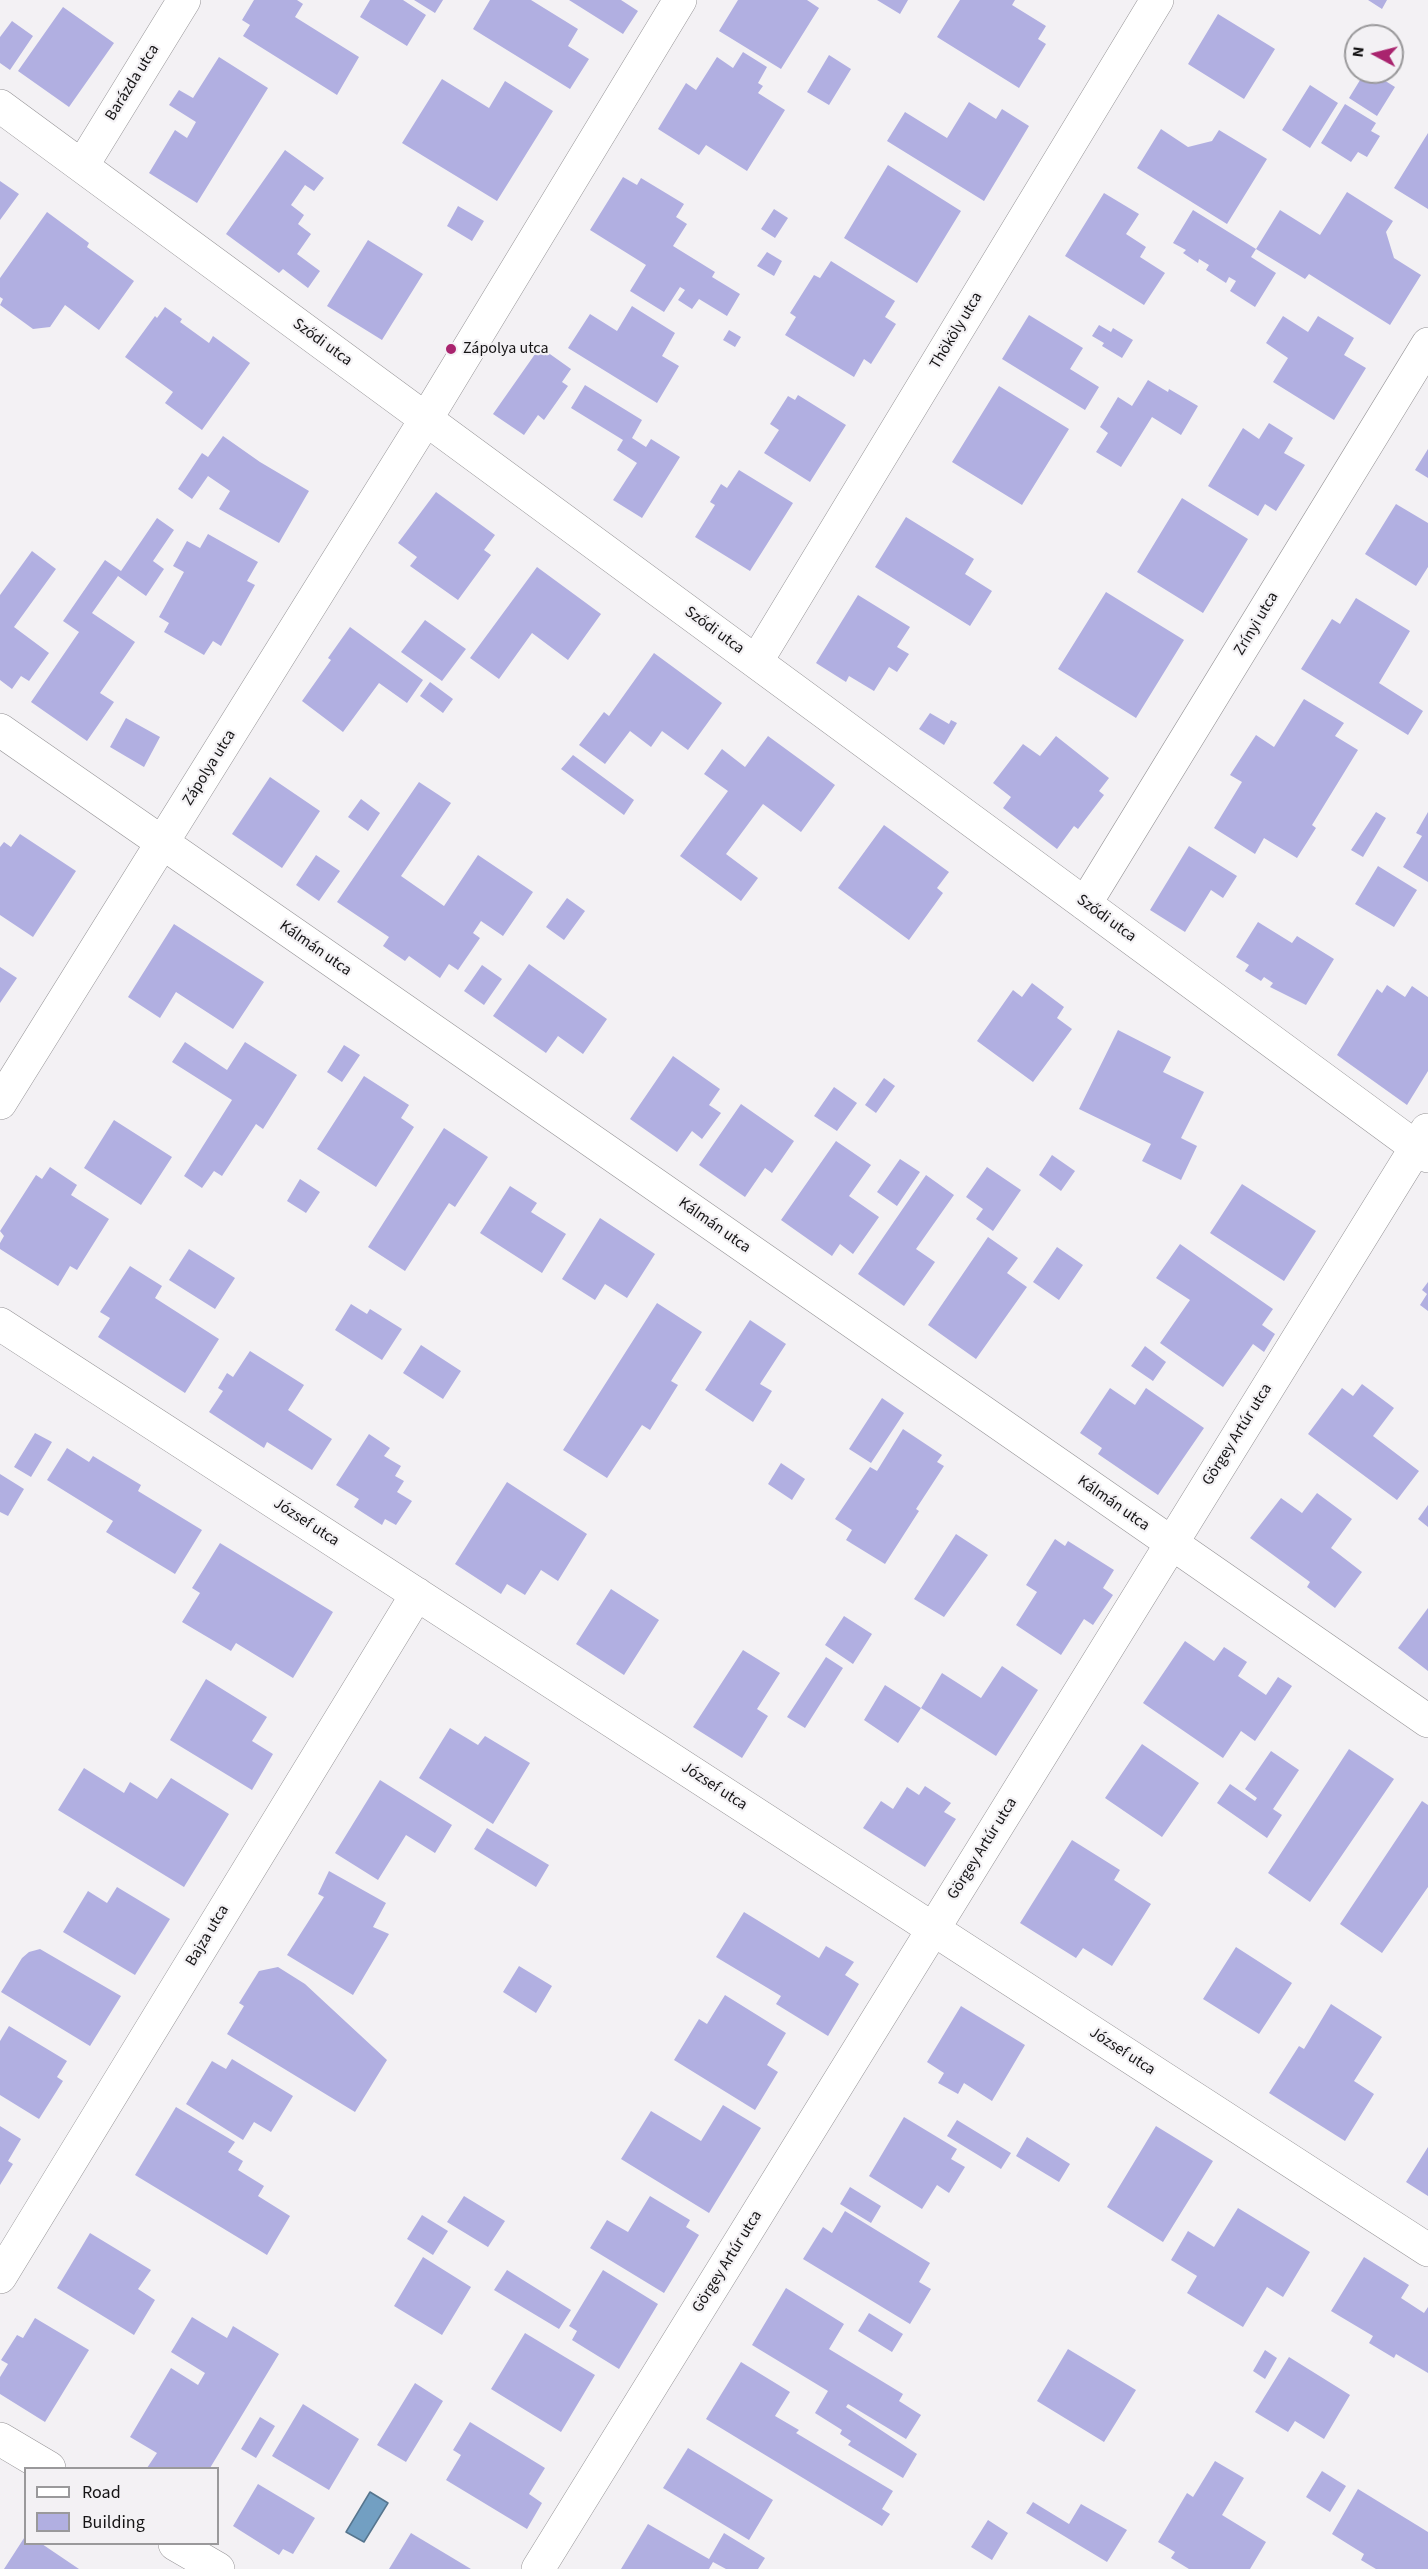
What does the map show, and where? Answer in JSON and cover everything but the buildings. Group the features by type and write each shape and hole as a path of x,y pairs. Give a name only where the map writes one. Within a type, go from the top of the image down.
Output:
{"street":[{"name":"Barázda utca","path":"82,166 184,0"},
{"name":"Zápolya utca","path":"0,1103 426,419 680,0"},
{"name":"Thököly utca","path":"756,662 1157,0"},
{"name":"Sződi utca","path":"0,106 1085,904 1424,1144"},
{"name":"Zrínyi utca","path":"1085,904 1428,344"},
{"name":"Kálmán utca","path":"0,730 1428,1721"},
{"name":"Görgey Artúr utca","path":"538,2569 1171,1544 1424,1144"},
{"name":"József utca","path":"0,1324 1428,2250"},
{"name":"Bajza utca","path":"0,2277 417,1594"},
{"path":"0,2439 46,2467"},
{"path":"177,2545 218,2569"}],"water":[{"path":"370,2492 388,2503 364,2542 346,2532"}],"place":[{"name":"Zápolya utca","path":"451,349"}]}
